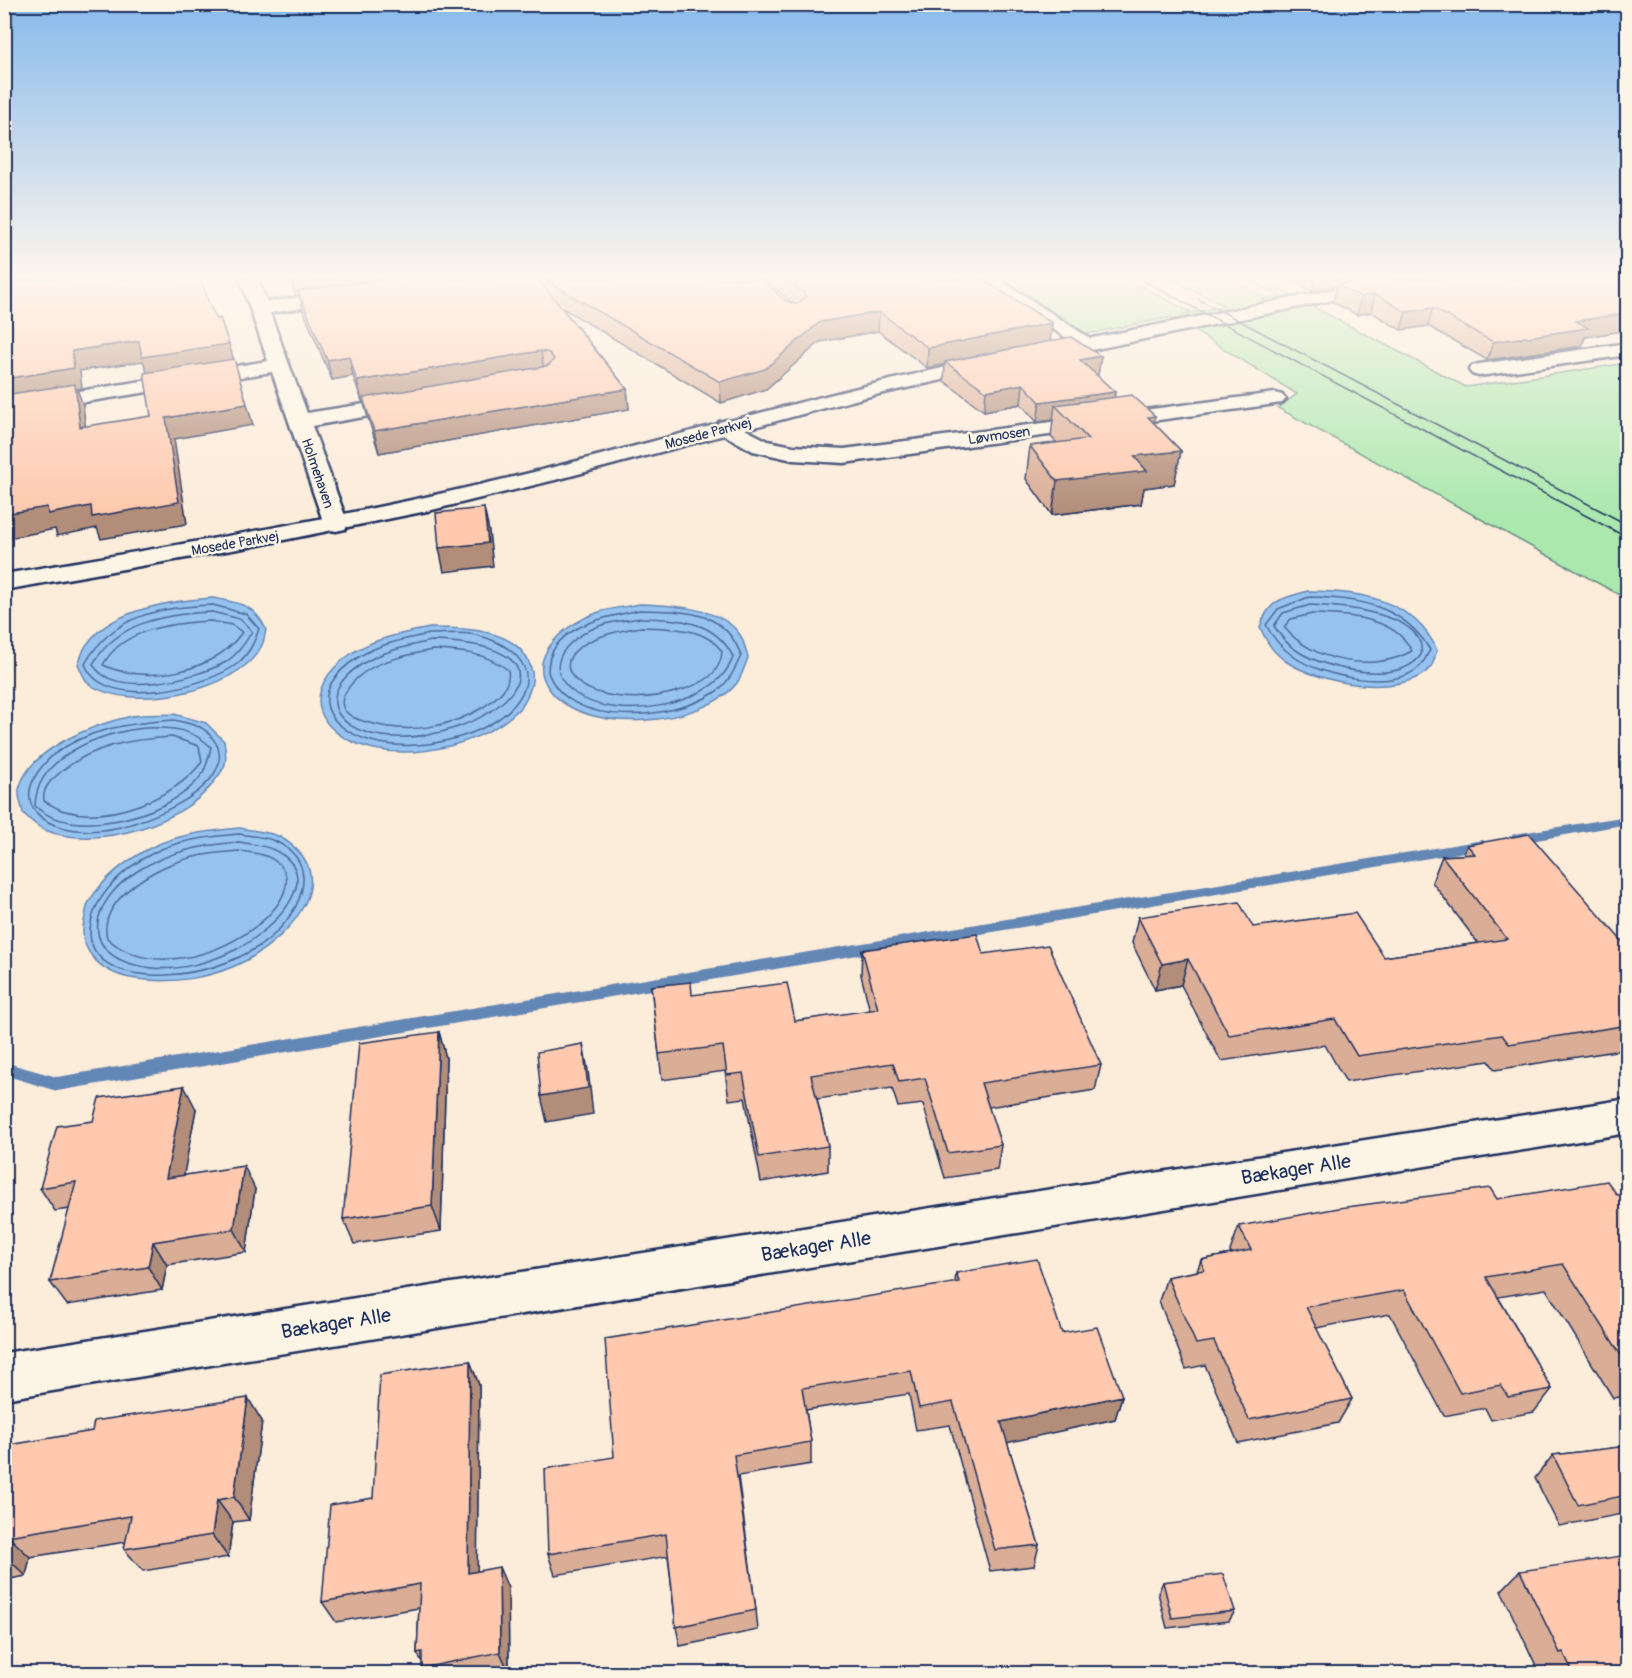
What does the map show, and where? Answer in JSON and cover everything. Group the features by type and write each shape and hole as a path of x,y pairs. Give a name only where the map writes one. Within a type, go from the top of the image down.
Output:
{"street":[{"name":"Holmehaven","path":"277,357 336,524"},
{"name":"Mosede Parkvej","path":"4,582 336,524 492,489 901,382 1022,357"},
{"path":"1479,370 1569,357"},
{"path":"4,409 280,365"},
{"name":"Holmehaven","path":"301,422 428,399"},
{"name":"Løvmosen","path":"727,427 761,446 793,453 844,456 1275,399"},
{"name":"Bækager Alle","path":"4,1376 1628,1116"}],"green space":[{"path":"1237,357 1409,357 1466,387 1627,363 1627,599 1278,408 1297,394"}],"water":[{"path":"1308,591 1365,596 1400,609 1414,619 1427,633 1437,650 1431,667 1418,677 1401,683 1360,685 1319,676 1287,662 1270,646 1260,627 1268,611 1278,601"},
{"path":"213,598 245,606 256,614 266,629 261,647 248,663 230,676 207,686 155,697 129,697 107,693 89,684 86,680 78,664 83,650 99,631 112,622 145,608"},
{"path":"640,604 695,609 721,618 732,626 741,637 748,658 737,683 721,698 698,709 672,717 644,720 616,720 589,715 567,705 550,690 543,677 542,664 553,642 563,632 587,617"},
{"path":"430,628 476,630 505,639 517,647 527,657 532,672 529,692 519,709 505,721 470,739 451,746 411,752 374,749 354,742 338,733 326,722 320,710 319,696 324,682 335,667 352,653 370,643"},
{"path":"174,714 206,723 224,741 226,752 224,766 219,776 202,795 184,809 138,829 113,835 89,837 65,836 45,830 23,813 19,790 25,775 49,750 82,732 117,720 137,715"},
{"path":"240,828 266,832 280,837 299,852 309,869 310,886 305,903 295,920 281,935 247,960 221,971 194,978 165,981 125,977 103,967 95,960 84,941 83,930 87,906 110,876 134,857 162,843 195,834"}],"building":[{"path":"4,357 73,357 74,368 4,379"},
{"path":"349,357 502,357 357,381"},
{"path":"553,357 601,357 627,389 374,431 363,398 542,367 549,365 554,359"},
{"path":"678,357 779,357 765,369 720,382"},
{"path":"969,357 1094,357 1080,360 1115,392 1040,402 1023,384 986,391 945,362"},
{"path":"234,359 247,404 166,418 179,502 92,517 91,506 48,514 47,507 4,514 4,395 75,384 80,427 151,416 144,373"},
{"path":"1132,395 1155,416 1148,417 1181,451 1134,456 1147,471 1057,481 1030,446 1088,439 1055,405"},
{"path":"484,508 488,543 439,548 436,513"},
{"path":"1529,834 1628,948 1628,1025 1509,1044 1502,1035 1357,1056 1335,1019 1229,1035 1188,959 1162,964 1138,917 1239,902 1253,927 1355,913 1384,957 1507,939 1442,856 1475,854 1467,845"},
{"path":"977,934 983,954 1048,945 1101,1065 981,1083 1001,1145 948,1153 925,1078 899,1082 893,1063 811,1075 828,1146 759,1157 743,1073 727,1075 723,1046 659,1054 651,986 691,982 692,995 787,983 795,1021 878,1009 862,950"},
{"path":"439,1032 432,1206 343,1219 359,1043"},
{"path":"583,1044 588,1088 541,1096 537,1052"},
{"path":"184,1086 166,1178 244,1166 234,1229 153,1242 148,1267 50,1282 76,1182 40,1188 57,1126 93,1121 99,1098"},
{"path":"1607,1181 1617,1195 1628,1193 1628,1366 1563,1264 1486,1277 1552,1389 1508,1397 1501,1385 1460,1393 1404,1290 1306,1307 1352,1399 1249,1420 1214,1341 1196,1344 1167,1277 1204,1270 1201,1260 1251,1250 1239,1226 1339,1208 1490,1188 1497,1199"},
{"path":"1037,1259 1062,1333 1097,1327 1122,1396 1001,1422 1039,1545 995,1550 953,1402 919,1408 911,1371 802,1388 811,1442 734,1455 756,1610 676,1627 666,1534 548,1554 545,1469 614,1457 605,1339 959,1282 956,1273"},
{"path":"470,1361 468,1573 499,1567 500,1652 422,1668 422,1652 417,1653 420,1584 322,1602 330,1505 373,1498 380,1375"},
{"path":"248,1398 234,1497 217,1500 212,1535 124,1549 131,1516 8,1536 4,1552 4,1446 92,1431 94,1421"},
{"path":"1628,1446 1628,1495 1578,1505 1553,1455"},
{"path":"1628,1555 1628,1674 1574,1674 1563,1652 1560,1653 1520,1571"},
{"path":"1223,1574 1235,1611 1172,1618 1163,1582"}],"waterway":[{"path":"1514,839 1628,820"},
{"path":"4,1068 57,1084 1483,845"}],"tram line":[{"path":"1288,357 1628,538"},
{"path":"1309,357 1628,525"}]}
